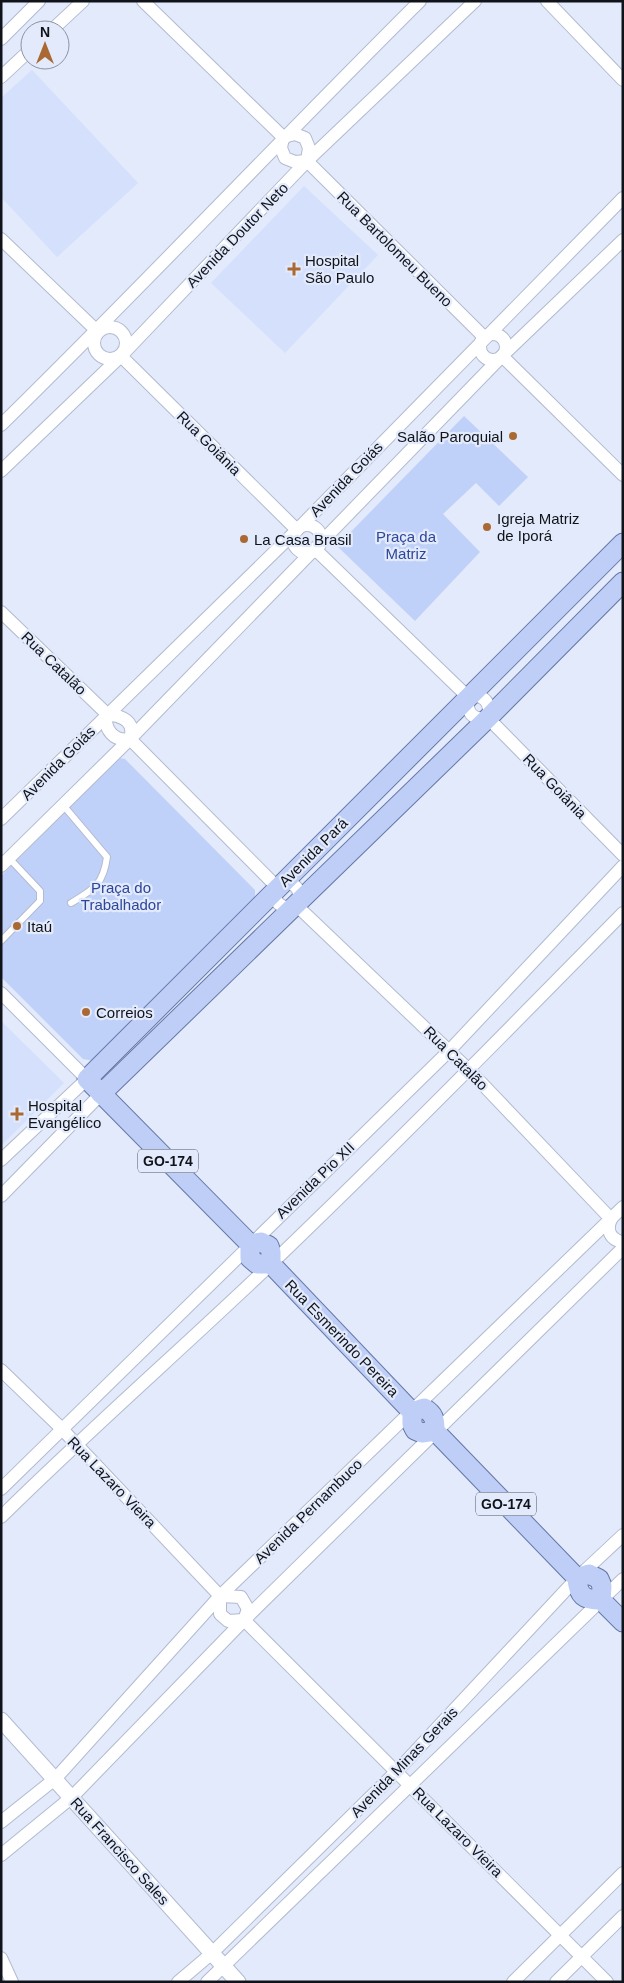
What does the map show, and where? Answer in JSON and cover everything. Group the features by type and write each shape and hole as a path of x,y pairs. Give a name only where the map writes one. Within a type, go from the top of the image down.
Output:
{"main road":[{"name":"Avenida Pará","path":"87,1079 623,543"},
{"name":"Avenida Pará","path":"102,1094 294,904 488,718 623,582"},
{"name":"Rua Esmerindo Pereira","path":"87,1079 250,1244 261,1242 269,1246 271,1264 412,1412 412,1424 415,1430 422,1433 435,1431"},
{"name":"GO-174","path":"435,1431 577,1578"},
{"path":"577,1578 589,1574 599,1578 602,1586 601,1600 623,1622"}],"street":[{"path":"1,39 39,1"},
{"path":"63,20 83,1"},
{"path":"143,1 283,137"},
{"path":"1,425 98,331 283,137 420,1"},
{"name":"Avenida Doutor Neto","path":"1,471 122,356 307,161 474,1"},
{"path":"547,1 623,80"},
{"path":"1,77 20,59"},
{"path":"295,134 305,138 309,148 307,161 295,162 285,158 281,148 283,137 295,134"},
{"name":"Rua Bartolomeu Bueno","path":"307,161 484,338"},
{"name":"Avenida Goiás","path":"1,819 297,530 623,198"},
{"path":"1,240 98,331"},
{"path":"5,862 130,739 316,550 502,356 623,240"},
{"path":"114,328 123,335 126,346 122,356 111,360 100,356 93,341 98,331 114,328"},
{"path":"495,334 502,338 506,345 502,356 494,360 485,358 480,350 484,338 495,334"},
{"name":"Rua Goiânia","path":"122,356 297,530 293,538 298,550 307,553 316,550 468,697"},
{"path":"502,356 623,476"},
{"path":"297,530 305,526 317,530 320,543 316,550"},
{"name":"Rua Catalão","path":"1,612 108,714 119,715 127,720 132,729 130,739"},
{"name":"Rua Goiânia","path":"468,697 475,695 483,697 488,702 490,710 488,718"},
{"name":"Rua Goiânia","path":"468,697 466,707 471,715 479,719 488,718"},
{"name":"Rua Catalão","path":"108,714 106,724 111,734 120,739 130,739 277,888 274,895 280,905 287,907 294,904 449,1051 617,1218 608,1230 615,1240 623,1242"},
{"name":"Rua Goiânia","path":"488,718 623,855"},
{"name":"Avenida Pio XII","path":"1,1489 60,1428 449,1051 623,866"},
{"path":"277,888 288,883 295,887 299,898 294,904"},
{"name":"Avenida Pio XII","path":"1,1517 75,1444 271,1264 468,1070 623,913"},
{"name":"Rua Esmerindo Pereira","path":"1,993 87,1079"},
{"name":"Avenida Pará","path":"1,1160 87,1079"},
{"name":"Avenida Pará","path":"1,1196 102,1094"},
{"name":"Avenida Pernambuco","path":"1,1822 56,1778 220,1596 617,1218 623,1207"},
{"name":"Avenida Pernambuco","path":"1,1855 72,1797 244,1620 623,1248"},
{"name":"Rua Lazaro Vieira","path":"1,1370 60,1428 220,1596"},
{"name":"Avenida Minas Gerais","path":"178,1982 212,1954 397,1771 577,1578 623,1536"},
{"name":"Avenida Minas Gerais","path":"207,1982 224,1968 410,1784 623,1579"},
{"path":"220,1596 242,1597 248,1609 244,1620 228,1621 220,1614 220,1596"},
{"name":"Rua Lazaro Vieira","path":"244,1620 607,1982"},
{"name":"Rua Francisco Sales","path":"1,1720 56,1778 238,1982"},
{"path":"513,1982 623,1873"},
{"path":"556,1982 623,1916"},
{"path":"1,1958 12,1982"}],"lane":[{"path":"63,805 107,857 104,875 95,888 71,903"},
{"path":"1,941 40,901 42,896 40,891 5,862"}],"shaded area":[{"path":"32,70 138,183 57,257 1,197 1,98"},
{"name":"Hospital São Paulo","path":"304,186 378,255 285,353 211,283"},
{"name":"Hospital Evangélico","path":"1,1021 64,1083 2,1145 1,1145"}],"green space":[{"name":"Praça da Matriz","path":"464,416 528,477 499,506 476,483 443,514 480,552 415,621 337,546"},
{"name":"Praça do Trabalhador","path":"119,758 125,759 255,890 255,902 94,1061 83,1059 1,977 1,876"}],"place":[{"name":"Hospital São Paulo","path":"294,269"},
{"name":"Salão Paroquial","path":"513,436"},
{"name":"Igreja Matriz de Iporá","path":"487,527"},
{"name":"La Casa Brasil","path":"244,539"},
{"name":"Itaú","path":"17,926"},
{"name":"Correios","path":"86,1012"},
{"name":"Hospital Evangélico","path":"17,1114"}]}
